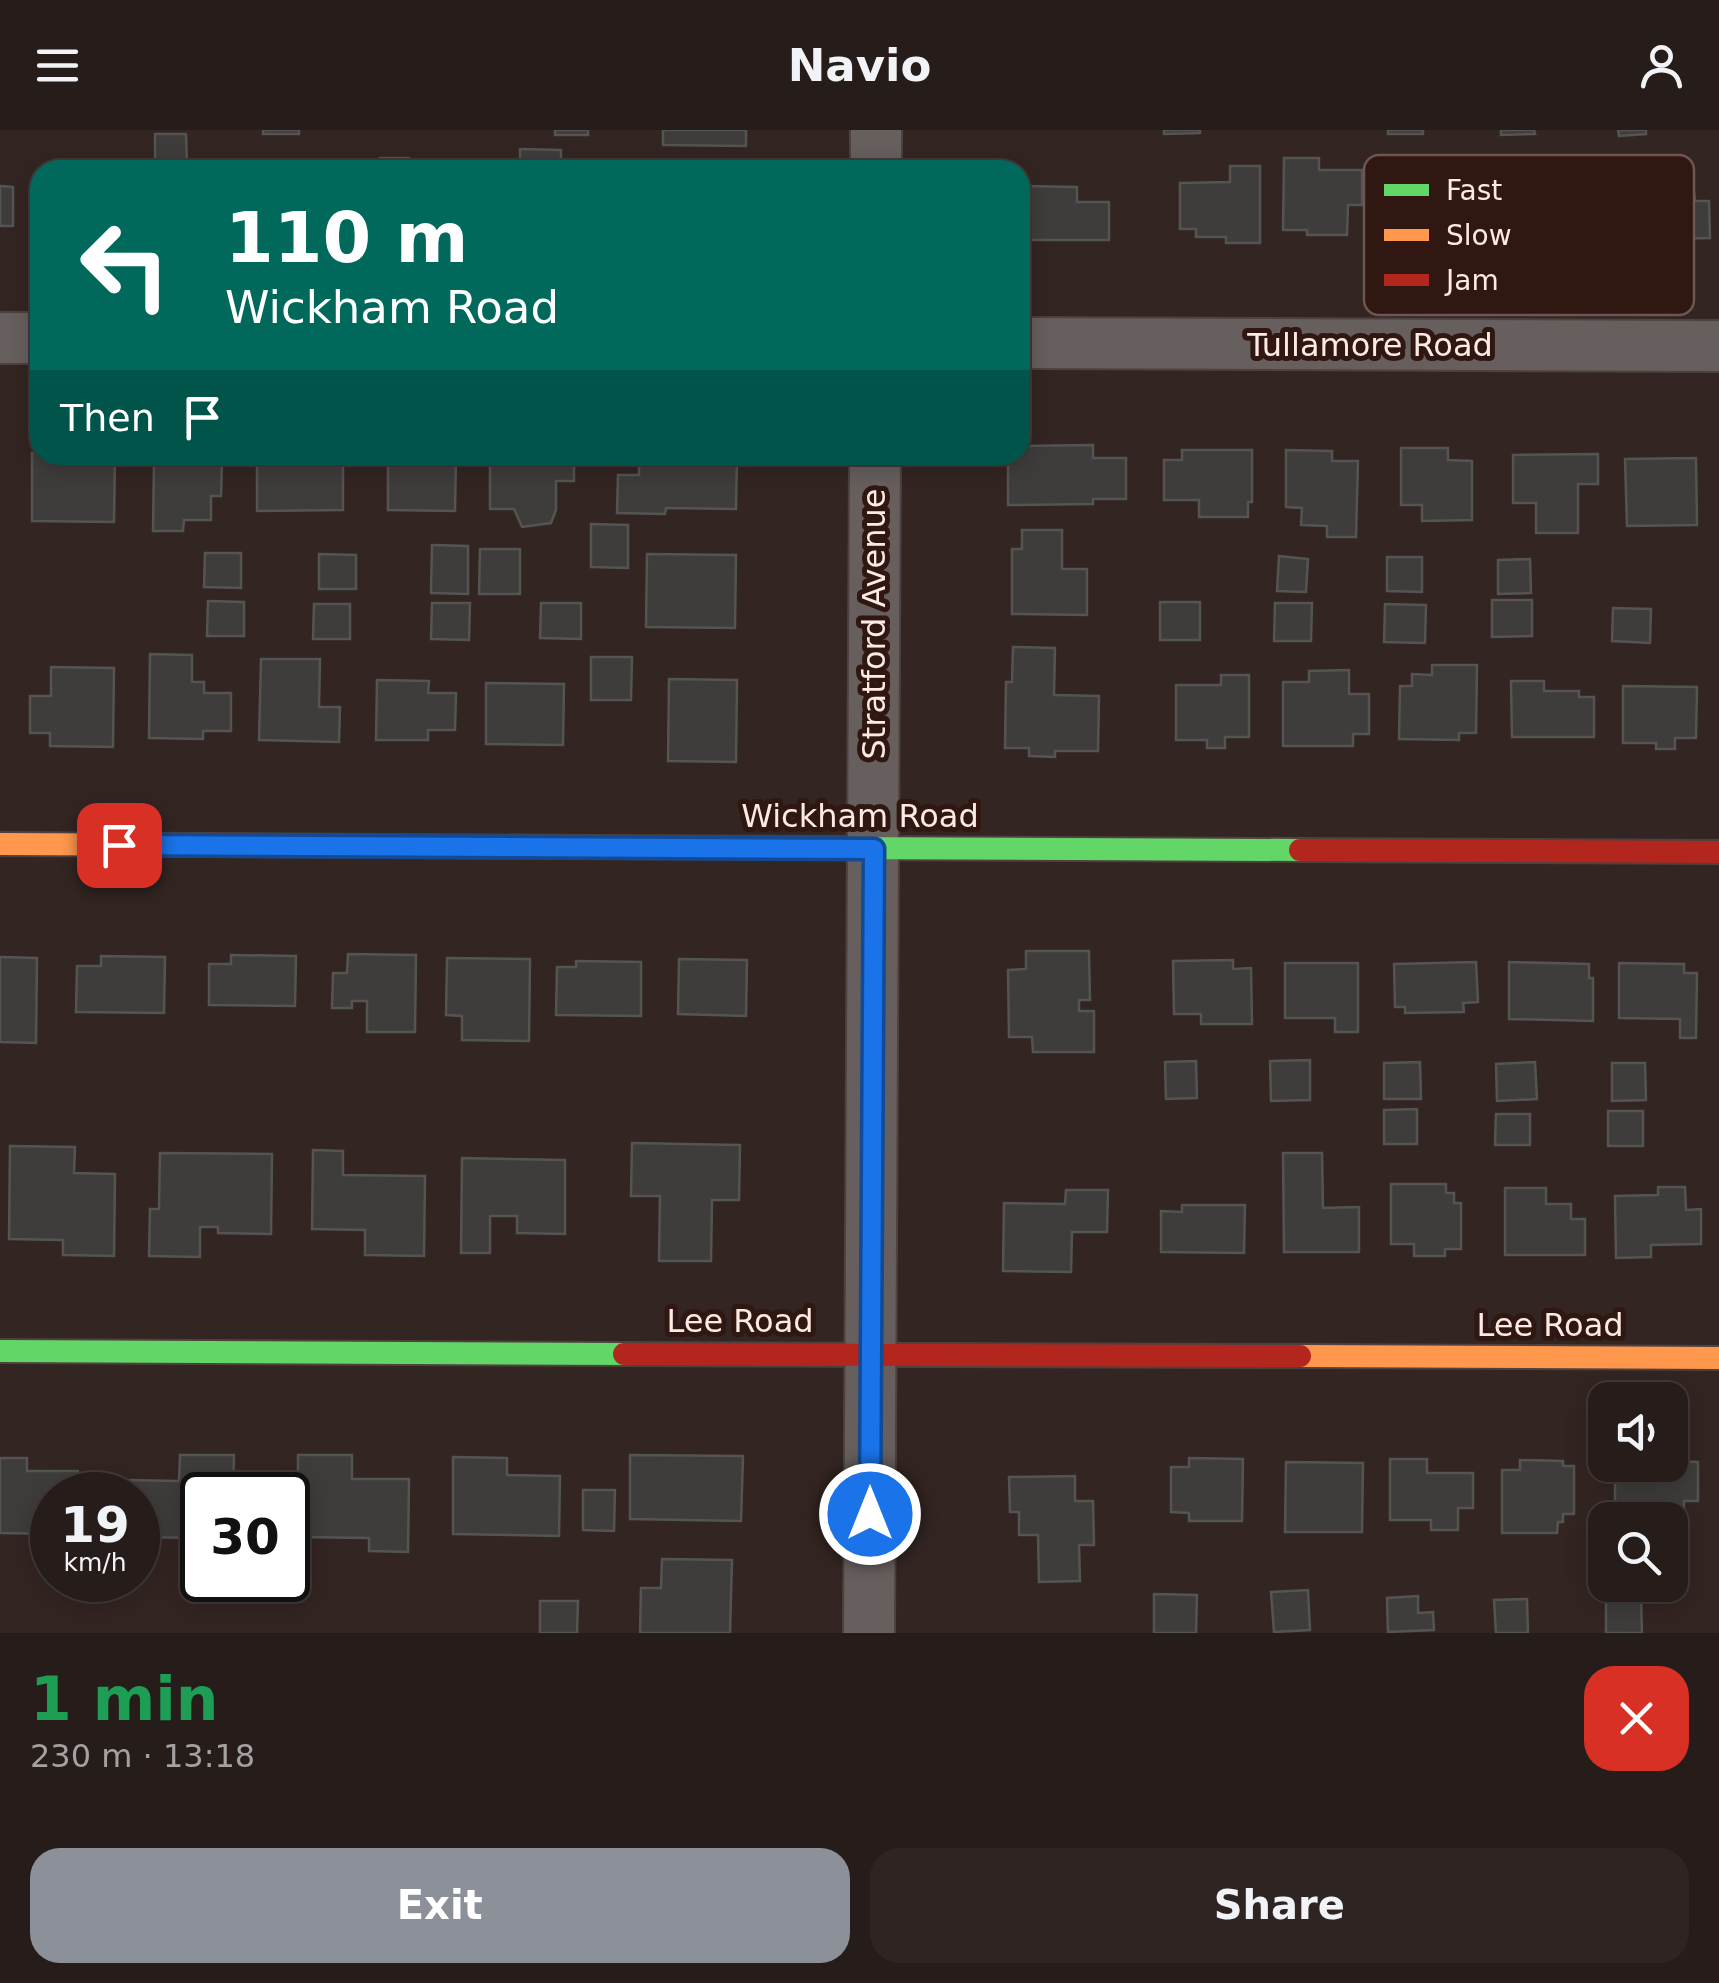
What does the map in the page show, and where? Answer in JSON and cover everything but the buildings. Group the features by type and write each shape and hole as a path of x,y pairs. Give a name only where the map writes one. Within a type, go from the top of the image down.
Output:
{"street":[{"path":"876,130 876,160"},
{"path":"0,338 30,338"},
{"name":"Tullamore Road","path":"1030,343 1719,346"},
{"name":"Stratford Avenue","path":"869,1633 875,465"},
{"name":"Wickham Road","path":"0,844 1719,852"},
{"name":"Lee Road","path":"0,1351 1719,1358"}],"traffic: fast":[{"path":"581,847 1300,850"},
{"path":"0,1351 624,1354"}],"traffic: slow":[{"path":"0,844 581,847"},
{"path":"1300,1356 1719,1358"}],"traffic: jam":[{"path":"1300,850 1719,852"},
{"path":"624,1354 1300,1356"}],"route":[{"path":"119,845 874,849 870,1514"}]}
